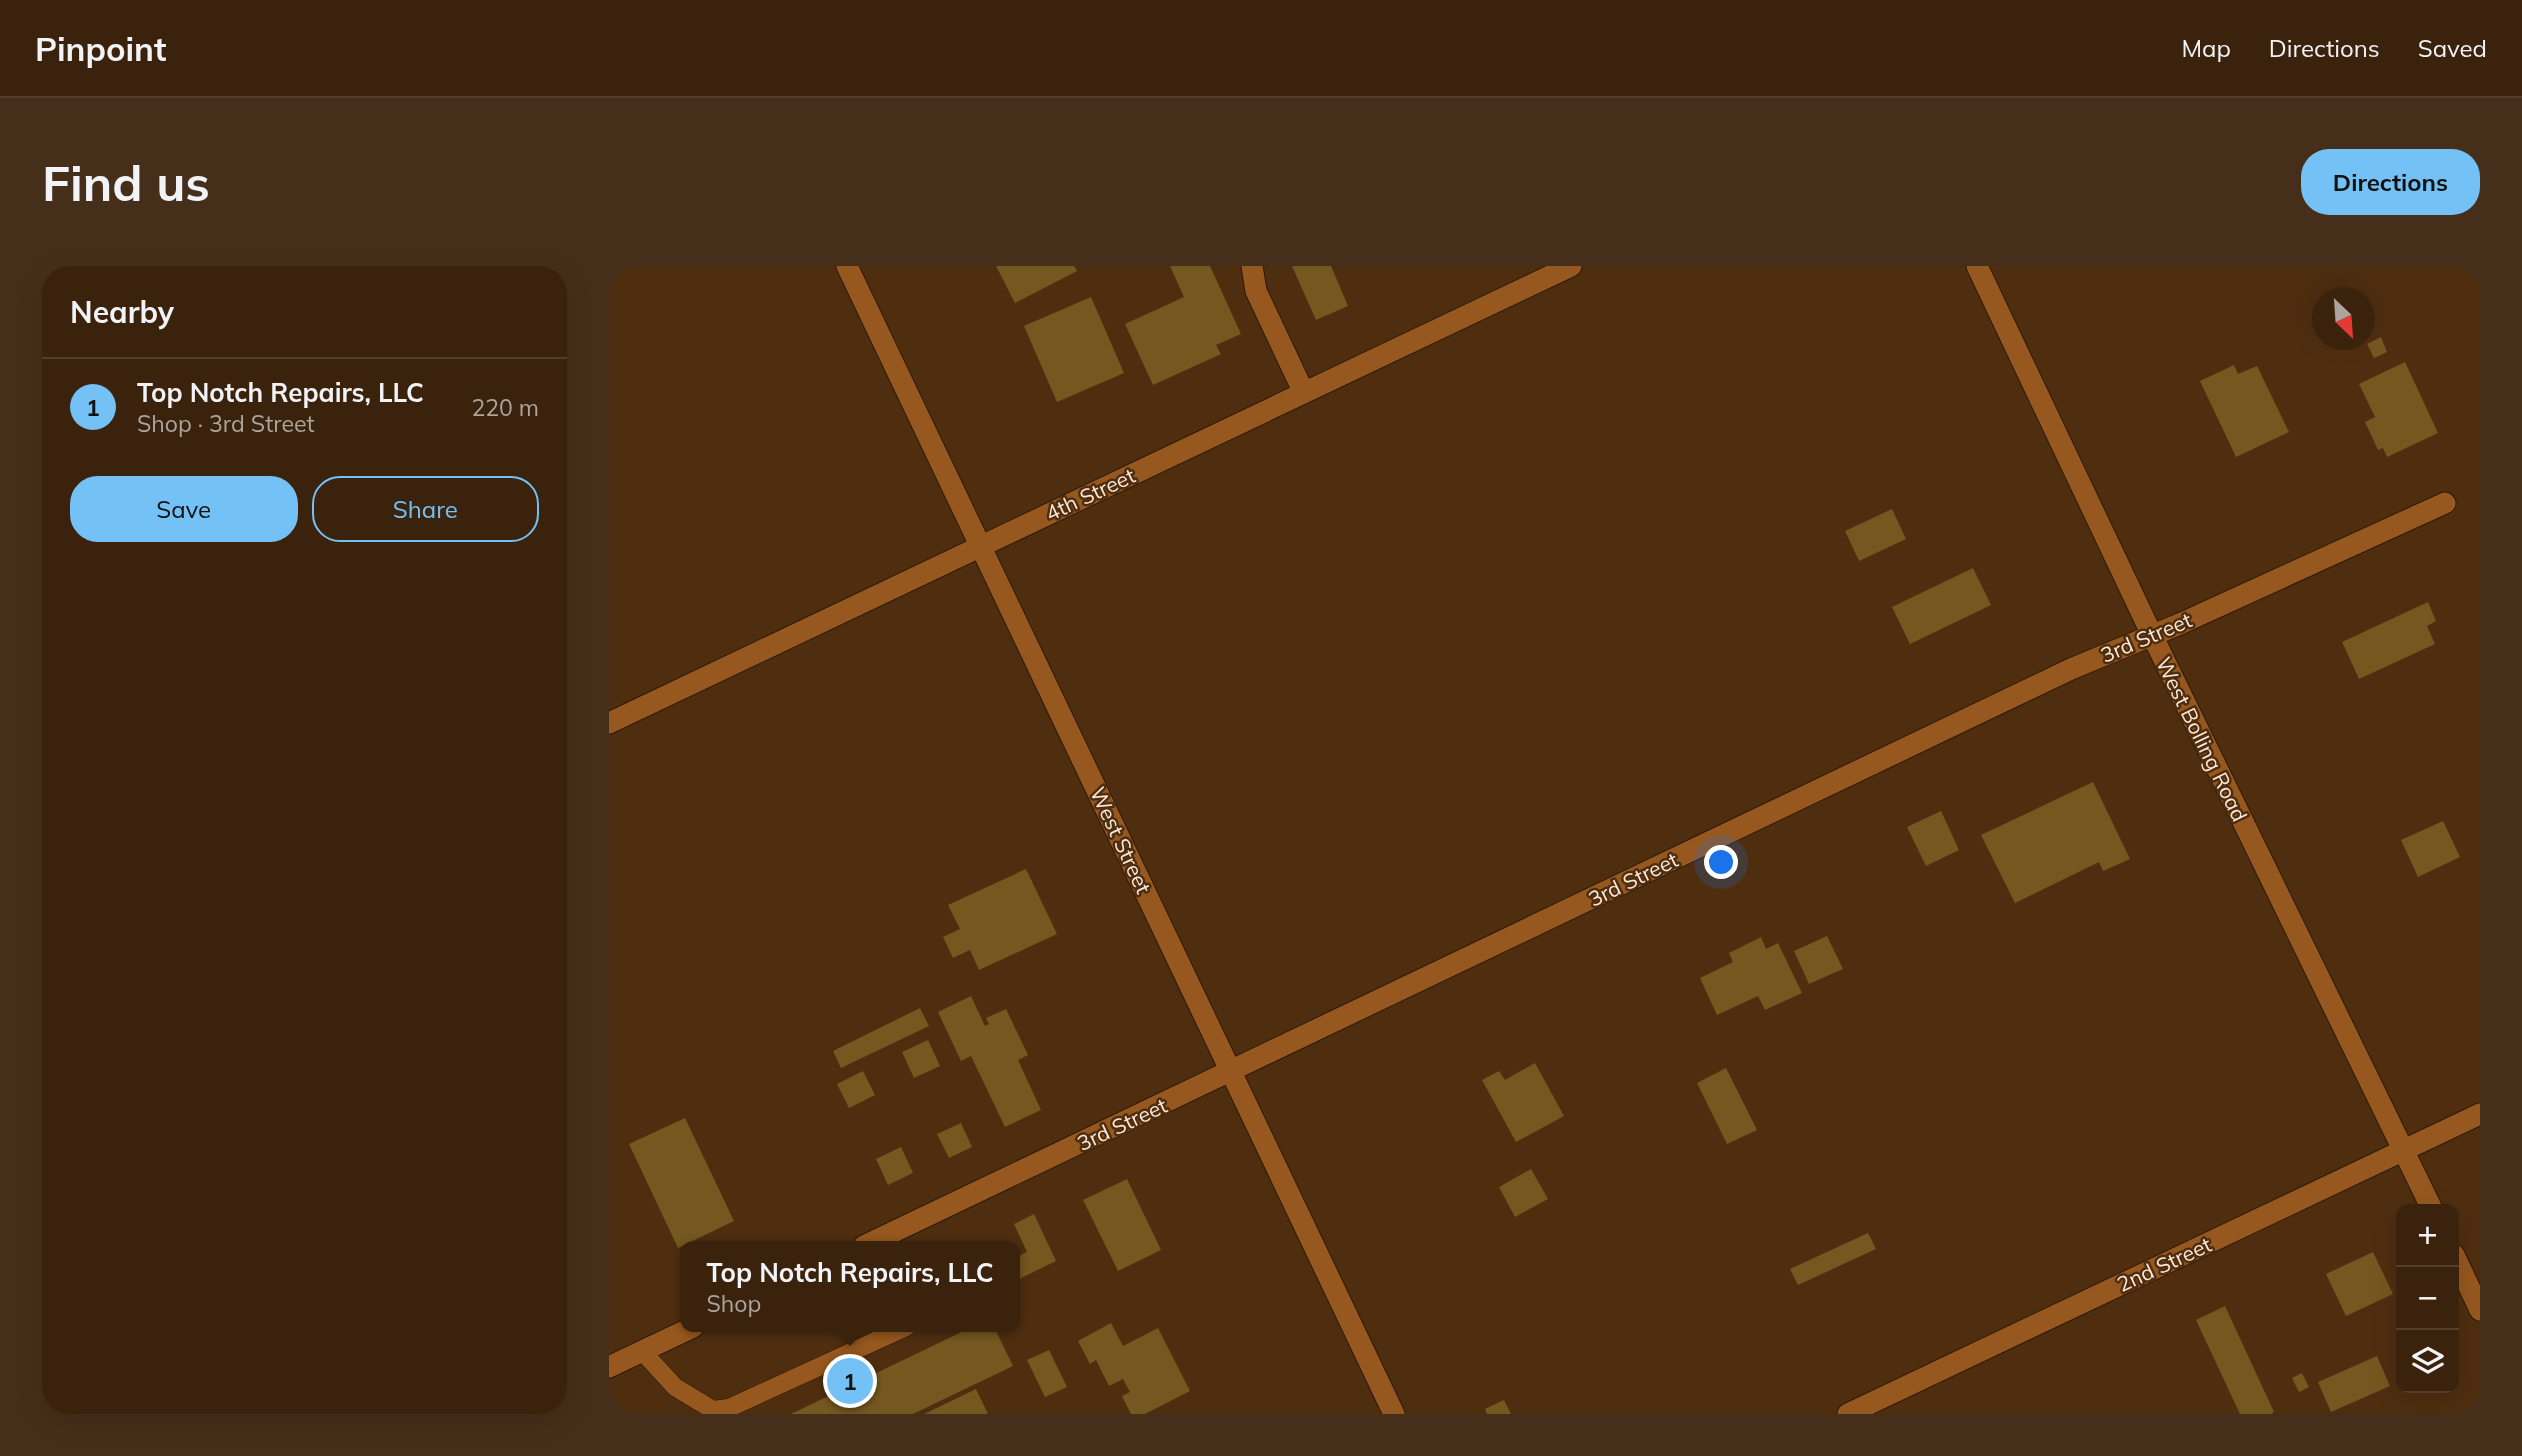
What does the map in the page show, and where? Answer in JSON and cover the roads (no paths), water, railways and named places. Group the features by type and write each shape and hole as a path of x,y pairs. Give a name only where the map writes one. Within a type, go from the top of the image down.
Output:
{"street":[{"name":"West Street","path":"847,266 1394,1414"},
{"path":"1252,266 1257,291 1304,393"},
{"name":"4th Street","path":"609,723 1571,266"},
{"name":"West Bolling Road","path":"1977,266 2152,635 2430,1204"},
{"name":"3rd Street","path":"875,1241 2071,669 2445,503"},
{"name":"2nd Street","path":"1848,1414 2480,1114"},
{"path":"2459,1266 2480,1310"},
{"path":"609,1367 682,1332"}],"lane":[{"path":"642,1351 675,1387 713,1410 729,1408 895,1332"}],"place":[{"name":"Top Notch Repairs, LLC","path":"850,1381"}]}
